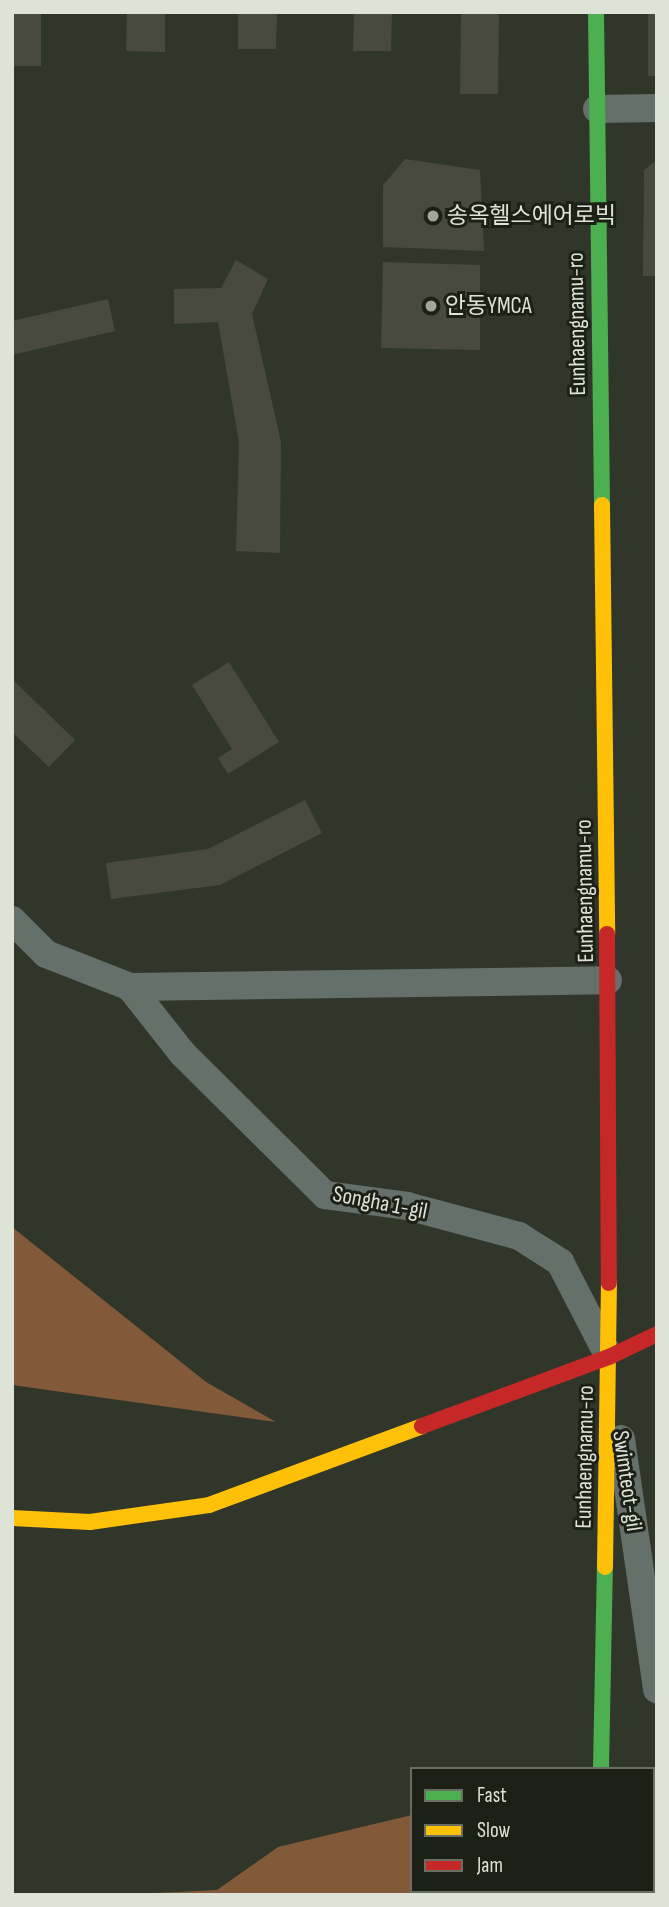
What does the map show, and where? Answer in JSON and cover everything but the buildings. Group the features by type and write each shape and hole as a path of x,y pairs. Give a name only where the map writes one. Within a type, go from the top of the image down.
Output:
{"street":[{"name":"Eunhaengnamu-ro","path":"596,12 608,980 609,1357 601,1767"},
{"path":"597,109 657,108"},
{"name":"Songha 1-gil","path":"12,920 47,954 130,987 608,980"},
{"name":"Songha 1-gil","path":"130,987 183,1054 325,1195 407,1206 519,1236 560,1262 609,1357"},
{"path":"12,1518 90,1522 209,1504 609,1357 657,1334"},
{"name":"Swimteot-gil","path":"609,1357 657,1689"}],"shaded area":[{"path":"12,1227 206,1382 276,1422 12,1385"},
{"path":"410,1815 410,1893 483,1895 116,1895 217,1890 278,1847"}],"traffic: fast":[{"path":"596,12 602,505"},
{"path":"601,1767 605,1567"}],"traffic: slow":[{"path":"602,505 607,934"},
{"path":"605,1567 609,1283"},
{"path":"12,1518 90,1522 209,1505 422,1426"}],"traffic: jam":[{"path":"607,934 609,1283"},
{"path":"422,1426 609,1357 657,1334"}],"place":[{"name":"송옥헬스에어로빅","path":"433,216"},
{"name":"안동YMCA","path":"431,306"}]}
